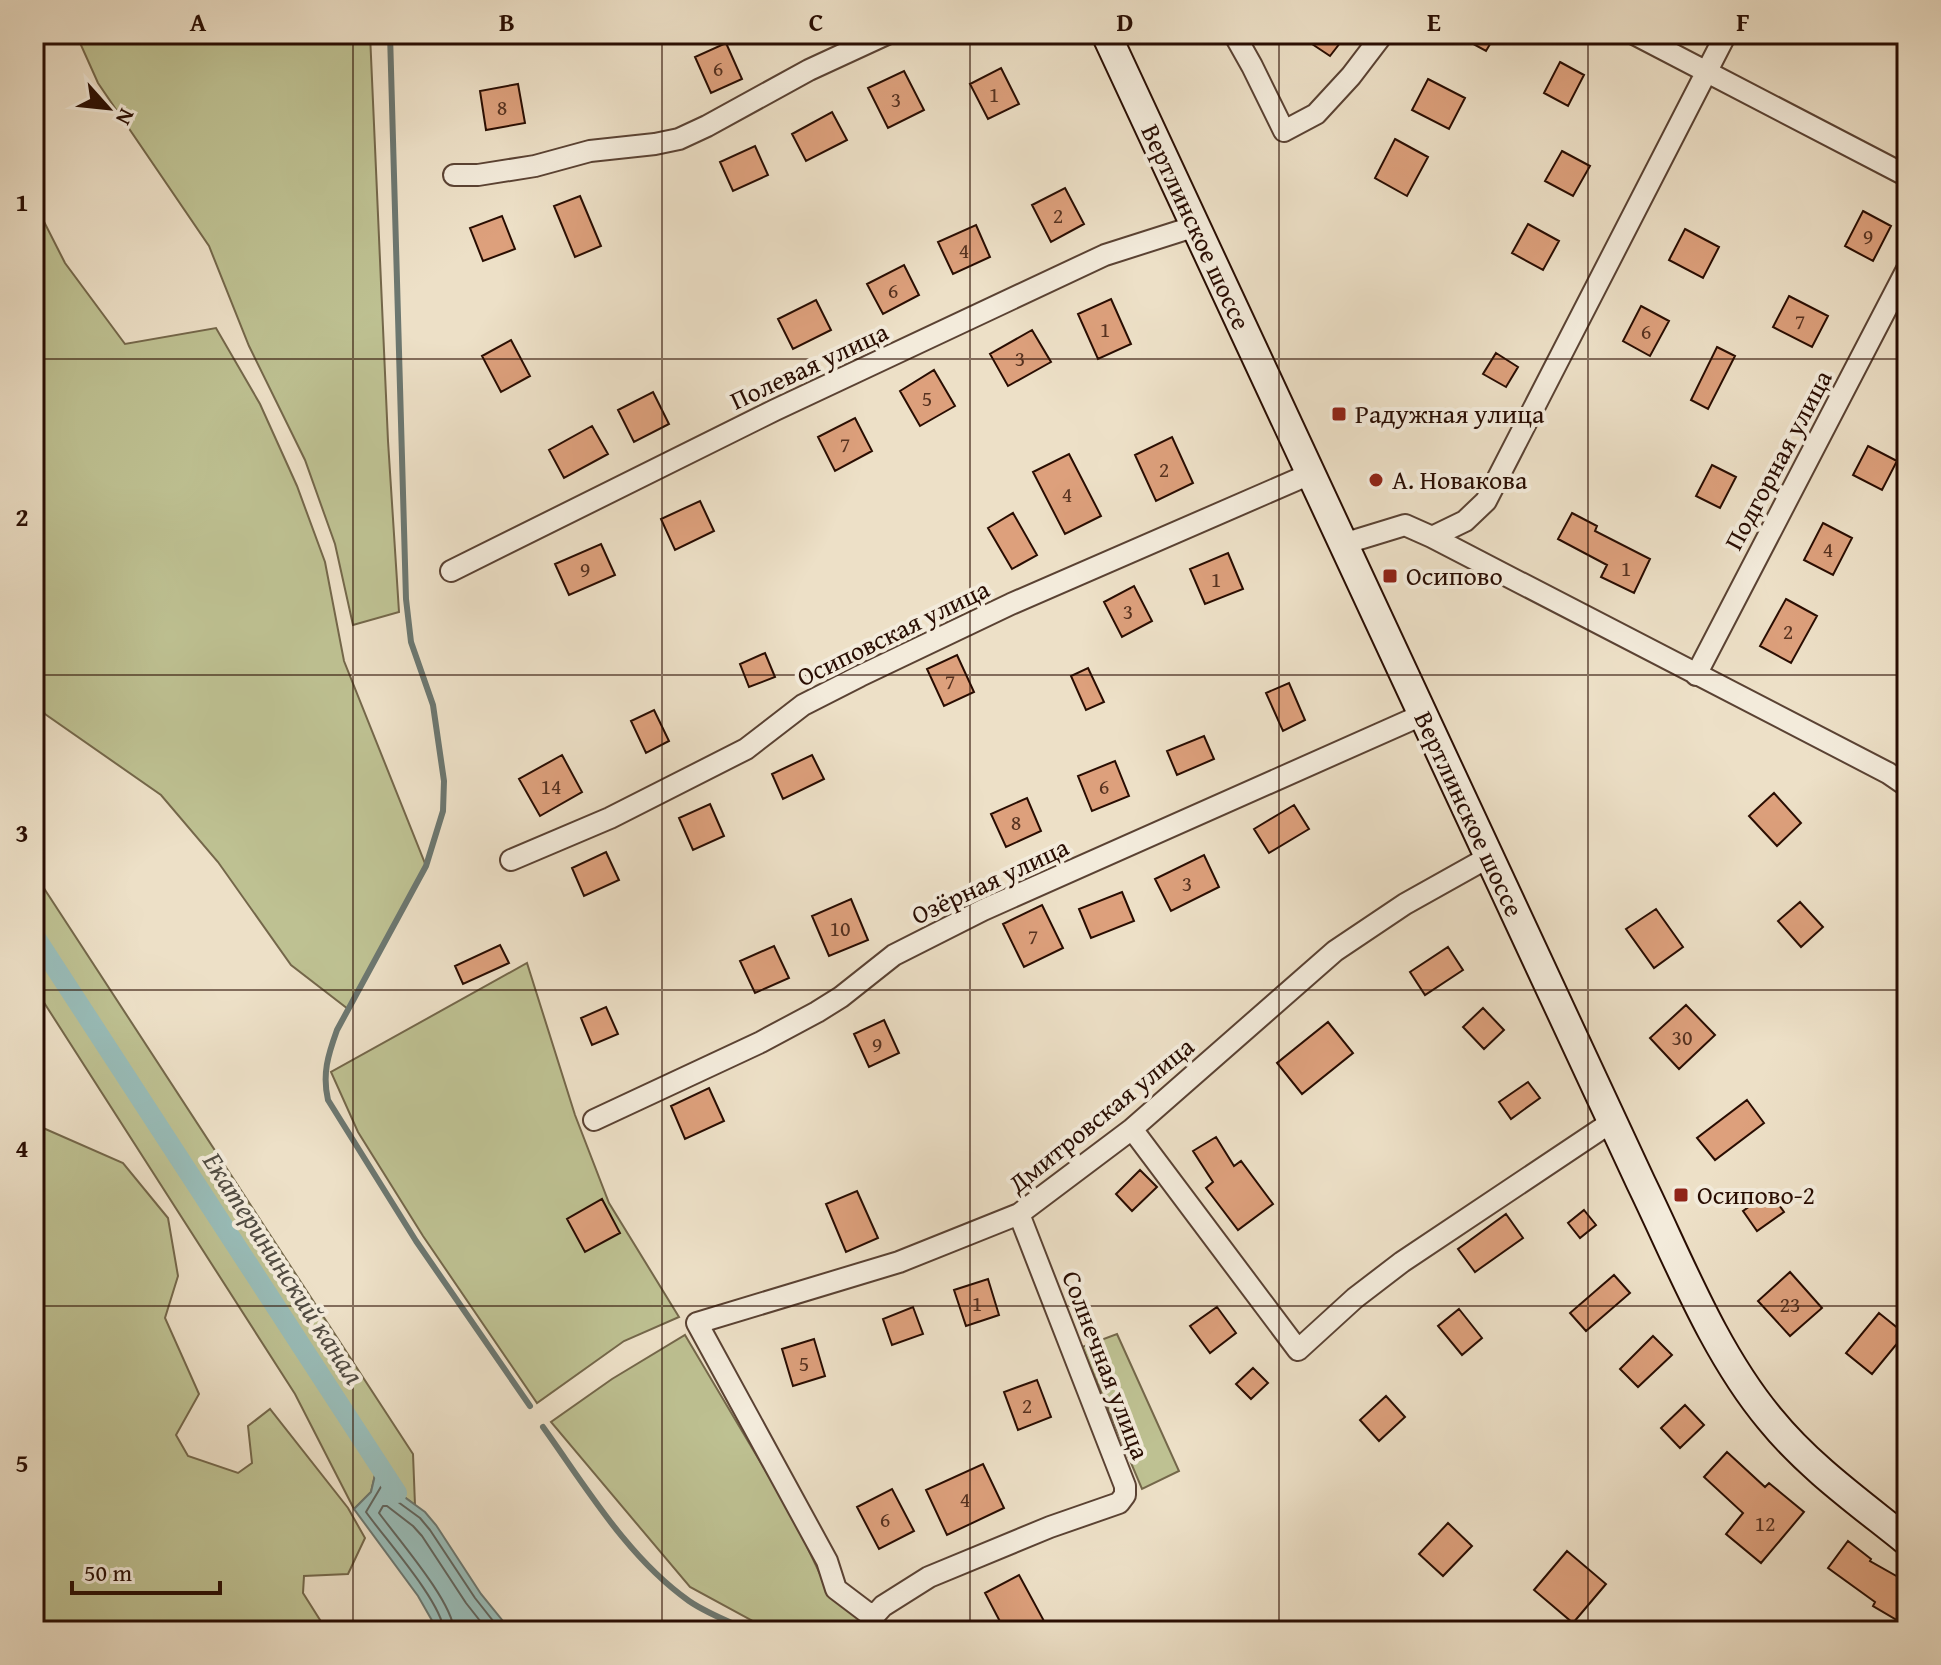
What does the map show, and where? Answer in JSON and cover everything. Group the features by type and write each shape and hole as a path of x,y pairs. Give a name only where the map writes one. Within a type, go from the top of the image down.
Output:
{"main road":[{"name":"Вертлинское шоссе","path":"1106,34 1699,1303 1753,1398 1780,1431 1823,1473 1907,1541"}],"street":[{"path":"454,175 478,175 535,166 590,151 679,139 809,70 887,34"},
{"path":"1234,34 1284,131 1316,114 1351,76 1383,34"},
{"path":"1634,34 1907,176"},
{"path":"1432,537 1465,521 1486,501 1726,34"},
{"name":"Полевая улица","path":"451,571 775,410 1091,262 1196,226"},
{"name":"Подгорная улица","path":"1696,675 1907,269"},
{"name":"Осиповская улица","path":"511,860 610,818 746,749 803,705 860,676 1011,604 1310,474"},
{"path":"1343,544 1405,525 1888,773 1907,786"},
{"name":"Озёрная улица","path":"594,1120 761,1042 817,1012 894,955 983,910 1422,715"},
{"name":"Дмитровская улица","path":"873,1617 836,1589 827,1561 697,1323 899,1262 1019,1214 1132,1129 1335,951 1405,904 1489,857"},
{"path":"1132,1129 1298,1350 1355,1298 1402,1262 1613,1121"},
{"name":"Солнечная улица","path":"873,1617 883,1606 929,1577 1050,1527 1107,1509 1119,1503 1125,1495 1125,1486 1019,1214"}],"green space":[{"path":"76,34 370,34 388,441 399,612 353,625 335,544 305,460 249,346 209,246 98,83"},
{"path":"34,202 65,263 125,344 216,328 260,404 297,486 325,562 344,661 426,866 348,1009 291,965 218,862 161,795 45,714 34,698"},
{"path":"34,873 413,1454 415,1505 399,1493 390,1473 375,1475 371,1492 354,1509 295,1394 34,987"},
{"path":"527,963 575,1115 609,1203 679,1317 624,1341 537,1403 423,1236 358,1132 331,1072"},
{"path":"34,1124 123,1163 168,1218 178,1276 165,1318 199,1394 176,1435 188,1456 238,1473 252,1463 248,1426 270,1409 348,1508 365,1538 348,1574 304,1576 303,1593 327,1631 34,1631"},
{"path":"1117,1334 1179,1471 1142,1489 1082,1347"},
{"path":"685,1335 793,1517 829,1593 878,1631 771,1631 690,1587 551,1422 612,1379"}],"water":[{"path":"384,1470 390,1473 399,1493 425,1512 436,1525 481,1594 511,1631 438,1631 418,1596 354,1509 371,1492 375,1475"}],"building":[{"path":"1297,34 1347,34 1330,56"},
{"path":"1455,34 1496,34 1486,51"},
{"path":"726,43 742,79 711,93 695,57"},
{"path":"1560,62 1584,75 1568,106 1544,93"},
{"path":"1001,68 1019,104 988,119 970,84"},
{"path":"904,71 924,110 888,128 868,88"},
{"path":"1428,79 1465,98 1449,129 1412,110"},
{"path":"518,84 525,123 486,130 480,91"},
{"path":"832,112 847,140 806,161 792,134"},
{"path":"1395,139 1428,157 1407,196 1375,178"},
{"path":"755,146 768,175 733,191 720,162"},
{"path":"1562,151 1590,166 1573,196 1545,181"},
{"path":"1065,188 1084,224 1051,242 1032,205"},
{"path":"580,196 601,246 575,257 554,206"},
{"path":"1863,211 1891,226 1873,261 1845,246"},
{"path":"502,216 515,249 483,261 470,228"},
{"path":"1528,224 1559,241 1543,270 1512,253"},
{"path":"976,225 990,257 953,274 938,242"},
{"path":"1685,229 1719,247 1703,278 1669,260"},
{"path":"904,265 919,295 883,314 867,284"},
{"path":"1789,296 1828,316 1812,347 1773,327"},
{"path":"1111,299 1131,344 1098,359 1078,314"},
{"path":"816,300 831,330 793,349 778,319"},
{"path":"1641,306 1669,321 1650,356 1623,341"},
{"path":"1032,330 1051,362 1008,386 990,354"},
{"path":"511,340 530,376 501,392 482,356"},
{"path":"1717,347 1735,356 1708,409 1691,400"},
{"path":"1496,353 1518,367 1506,387 1483,374"},
{"path":"934,370 955,406 920,426 900,391"},
{"path":"653,392 669,424 634,442 618,410"},
{"path":"855,418 872,451 835,471 818,437"},
{"path":"592,426 608,454 564,478 549,450"},
{"path":"1172,437 1193,483 1156,501 1135,455"},
{"path":"1868,446 1897,461 1882,490 1853,475"},
{"path":"1069,454 1101,516 1065,534 1033,472"},
{"path":"1712,465 1736,477 1720,508 1696,496"},
{"path":"700,501 714,531 675,550 661,519"},
{"path":"1013,513 1037,555 1012,569 988,528"},
{"path":"1572,513 1597,526 1595,531 1650,559 1634,593 1601,577 1607,565 1558,539"},
{"path":"1823,523 1852,538 1833,575 1804,560"},
{"path":"601,544 615,575 569,595 555,564"},
{"path":"1228,553 1243,589 1205,604 1190,569"},
{"path":"1134,586 1152,621 1122,637 1104,602"},
{"path":"1786,599 1817,616 1791,663 1760,646"},
{"path":"765,653 775,677 749,687 740,664"},
{"path":"957,655 974,692 944,706 927,669"},
{"path":"1088,668 1104,702 1086,710 1071,676"},
{"path":"1289,683 1305,720 1283,731 1266,693"},
{"path":"654,710 669,741 646,753 631,721"},
{"path":"1204,736 1214,759 1177,775 1167,751"},
{"path":"562,755 582,792 540,816 519,779"},
{"path":"812,755 824,779 783,799 772,774"},
{"path":"1115,761 1129,796 1092,811 1078,776"},
{"path":"1774,793 1801,823 1777,846 1749,816"},
{"path":"1027,798 1041,831 1006,847 991,814"},
{"path":"710,804 724,836 693,850 679,818"},
{"path":"1294,805 1309,829 1269,853 1254,829"},
{"path":"606,852 619,880 584,896 572,868"},
{"path":"1204,855 1219,887 1171,911 1155,879"},
{"path":"1122,892 1134,921 1091,938 1079,909"},
{"path":"851,899 868,940 829,956 812,916"},
{"path":"1800,902 1823,927 1801,947 1778,921"},
{"path":"1042,905 1063,948 1024,967 1003,924"},
{"path":"1656,909 1683,947 1654,968 1626,929"},
{"path":"500,945 509,963 463,984 455,966"},
{"path":"774,946 789,978 755,993 740,961"},
{"path":"1448,947 1463,970 1425,995 1410,972"},
{"path":"1686,1005 1715,1035 1679,1069 1650,1038"},
{"path":"606,1007 618,1034 592,1045 581,1018"},
{"path":"1483,1008 1504,1030 1484,1049 1463,1027"},
{"path":"884,1020 899,1053 869,1067 854,1034"},
{"path":"1328,1022 1353,1053 1302,1094 1277,1063"},
{"path":"1528,1082 1540,1098 1511,1119 1499,1102"},
{"path":"709,1088 724,1121 685,1139 671,1106"},
{"path":"1747,1100 1764,1123 1715,1160 1697,1138"},
{"path":"1216,1137 1234,1166 1241,1161 1273,1204 1238,1230 1206,1188 1213,1182 1193,1151"},
{"path":"1140,1170 1157,1187 1132,1211 1116,1194"},
{"path":"857,1191 878,1238 846,1252 826,1204"},
{"path":"1770,1192 1784,1212 1757,1231 1743,1211"},
{"path":"602,1199 620,1233 585,1252 567,1219"},
{"path":"1584,1210 1596,1225 1580,1238 1568,1223"},
{"path":"1506,1214 1523,1238 1475,1272 1458,1249"},
{"path":"1790,1272 1822,1308 1790,1336 1758,1301"},
{"path":"1614,1275 1630,1293 1586,1331 1570,1313"},
{"path":"988,1279 999,1315 966,1326 954,1290"},
{"path":"913,1307 923,1334 892,1345 883,1319"},
{"path":"1217,1307 1236,1333 1210,1353 1190,1326"},
{"path":"1459,1309 1482,1338 1462,1355 1438,1326"},
{"path":"1879,1313 1905,1334 1872,1374 1846,1353"},
{"path":"1653,1336 1672,1355 1638,1387 1620,1369"},
{"path":"814,1339 825,1376 793,1386 782,1349"},
{"path":"1253,1368 1268,1383 1251,1399 1236,1384"},
{"path":"1037,1380 1051,1417 1018,1430 1004,1392"},
{"path":"1386,1396 1405,1417 1379,1441 1360,1420"},
{"path":"1685,1405 1704,1425 1680,1448 1661,1428"},
{"path":"1727,1452 1765,1487 1769,1483 1804,1512 1761,1563 1726,1534 1743,1513 1704,1477"},
{"path":"983,1464 1004,1508 947,1535 926,1490"},
{"path":"892,1489 914,1531 879,1549 857,1507"},
{"path":"1448,1523 1472,1546 1443,1576 1419,1554"},
{"path":"1848,1541 1870,1561 1907,1582 1907,1626 1873,1606 1875,1602 1828,1568"},
{"path":"1567,1551 1606,1584 1573,1623 1534,1590"},
{"path":"1019,1575 1044,1621 1026,1631 1005,1631 985,1593"}],"waterway":[{"path":"390,34 406,599 411,642 433,705 444,781 443,811 426,866 337,1030 327,1065 326,1091 328,1100 416,1241 530,1406"},
{"name":"Екатерининский канал","path":"34,935 397,1493"},
{"path":"543,1427 609,1520 646,1564 689,1601 750,1631"}],"place":[{"name":"Радужная улица","path":"1339,414"},
{"name":"А. Новакова","path":"1376,480"},
{"name":"Осипово","path":"1390,576"},
{"name":"Осипово-2","path":"1681,1195"}]}
